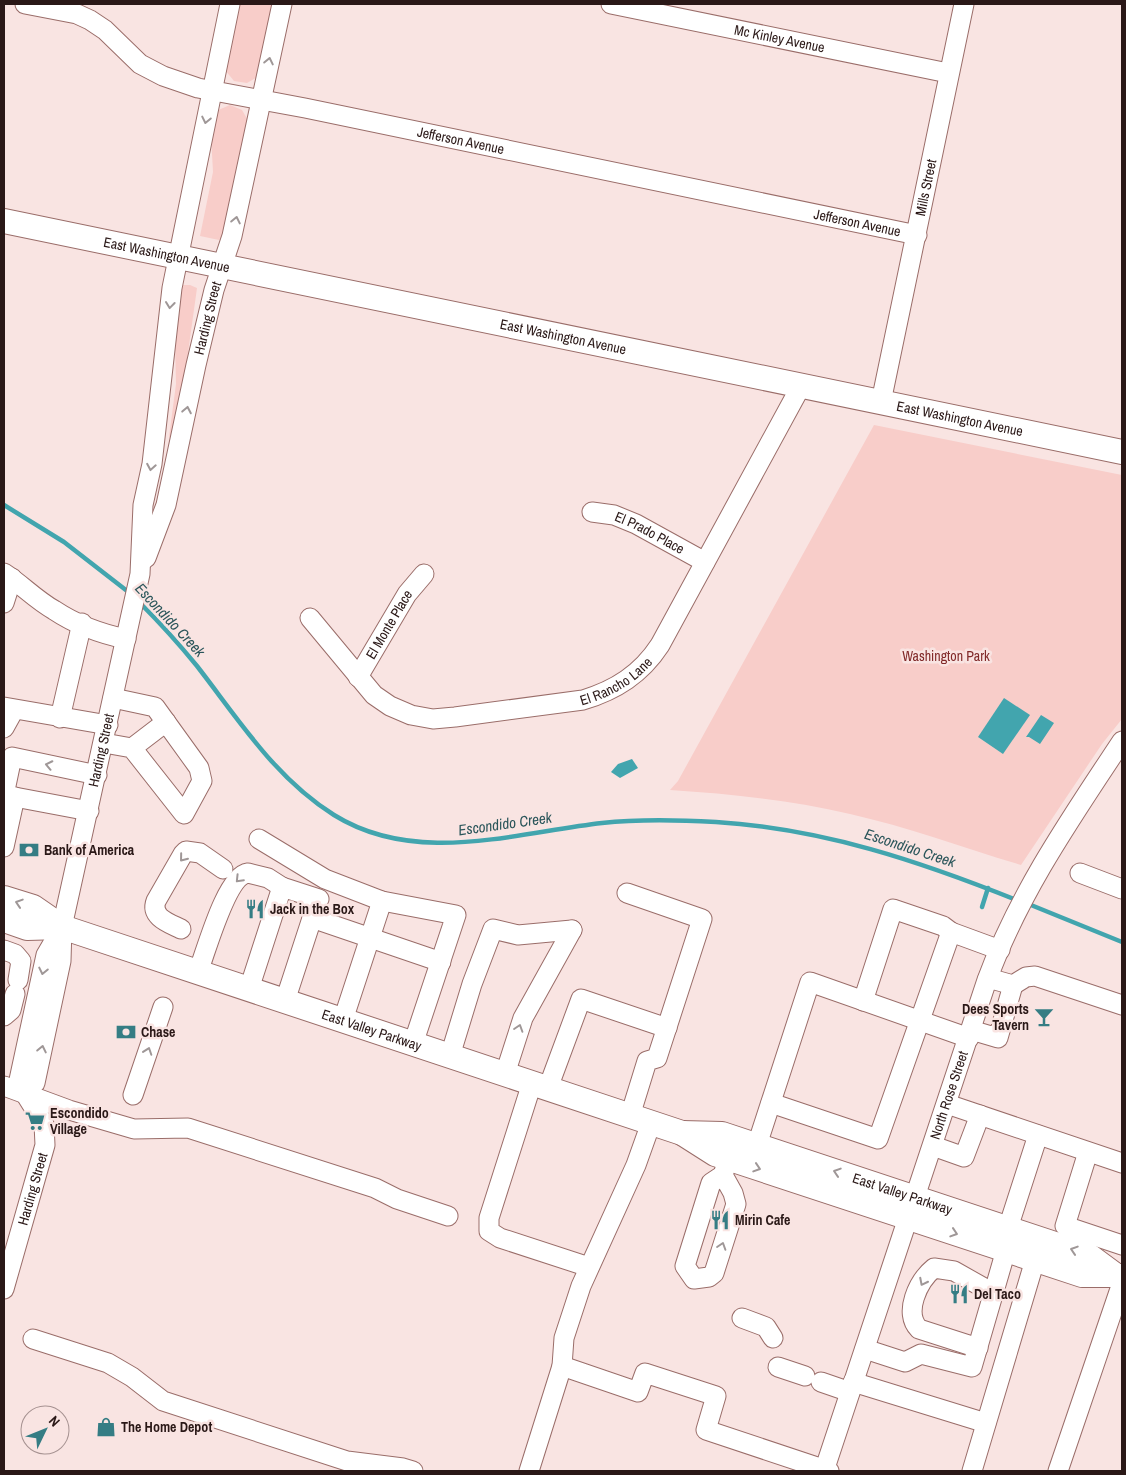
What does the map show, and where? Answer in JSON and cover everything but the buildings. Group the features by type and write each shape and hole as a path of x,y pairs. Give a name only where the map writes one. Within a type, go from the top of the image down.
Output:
{"main road":[{"name":"East Washington Avenue","path":"4,221 1122,452"},
{"name":"East Valley Parkway","path":"4,898 32,907 62,927 682,1133 715,1154 726,1167 912,1208"},
{"name":"East Valley Parkway","path":"4,920 27,928 62,927"},
{"name":"East Valley Parkway","path":"682,1133 722,1134 912,1208 1007,1239 1088,1254 1120,1278"},
{"name":"East Valley Parkway","path":"1007,1239 1035,1260 1082,1275 1120,1278"}],"street":[{"name":"Jefferson Avenue","path":"27,4 69,12 90,20 105,30 134,59 151,70 198,88 261,99 917,235"},
{"name":"Harding Street","path":"140,574 143,505 152,464 172,288 230,4"},
{"name":"Harding Street","path":"4,1289 45,1145 44,1124 24,1092 19,1080 46,955 62,927 89,812 140,574 166,505 196,365 222,266 232,236 282,4"},
{"name":"Mc Kinley Avenue","path":"613,4 948,73"},
{"name":"Mills Street","path":"881,402 917,235 948,73 964,4"},
{"name":"El Rancho Lane","path":"310,618 374,694 390,706 411,715 433,718 583,700 602,694 632,678 652,657 801,386"},
{"name":"El Prado Place","path":"592,512 614,515 636,524 705,562"},
{"name":"El Monte Place","path":"358,677 407,594 424,574"},
{"path":"4,603 8,575 53,610 105,634 127,636"},
{"path":"60,718 82,623"},
{"path":"4,728 9,708 60,718 106,734 132,748 184,814 202,781 199,768 155,707 113,698"},
{"path":"132,748 166,722"},
{"name":"North Rose Street","path":"826,1471 864,1349 988,978 1011,922 1034,878 1116,763 1122,741"},
{"path":"4,847 7,768 12,758 97,775"},
{"path":"7,795 89,812"},
{"path":"260,839 325,878 382,901 456,915 413,1044"},
{"path":"181,929 158,916 154,909 156,901 183,854 186,851 195,851 223,869"},
{"path":"198,972 224,899 238,878 248,873 268,878 282,887 319,899"},
{"path":"1080,873 1122,890"},
{"path":"285,1001 325,878"},
{"path":"249,989 282,887"},
{"path":"529,1471 562,1366 564,1338 589,1267 610,1224 640,1119 647,1061 657,1058 702,920 627,893"},
{"path":"343,1020 382,901"},
{"path":"863,1001 893,909 943,926 951,932 1000,950"},
{"path":"312,918 441,962"},
{"path":"450,1056 479,965 493,929 518,935 572,930 523,1018 505,1074"},
{"path":"771,1103 878,1139 918,1020 951,932"},
{"path":"4,950 15,954 21,961 11,1010 4,1016"},
{"path":"756,1146 810,982 918,1020 970,1034 998,1038 1014,985 1026,977 1034,976 1122,1005"},
{"path":"988,978 1014,985"},
{"path":"589,1267 500,1238 489,1231 489,1218 540,1086 581,998 667,1028"},
{"path":"133,1095 163,1007"},
{"path":"4,1086 69,1110 134,1129 188,1128 376,1188 397,1199 448,1216"},
{"path":"947,1104 1122,1163"},
{"path":"933,1146 964,1157 980,1115"},
{"path":"864,1349 905,1362 921,1354 972,1367 1038,1135"},
{"path":"1088,1152 1065,1226 1122,1245"},
{"path":"726,1167 736,1198 736,1204 714,1273 709,1277 694,1279 685,1266 711,1183 726,1167"},
{"path":"972,1471 1035,1260"},
{"path":"978,1348 919,1328 912,1322 911,1311 923,1279 934,1268 954,1271 994,1293"},
{"path":"1058,1471 1115,1330 1120,1278"},
{"path":"742,1318 766,1327 773,1338"},
{"path":"33,1339 108,1363 132,1377 163,1401 348,1462 406,1470"},
{"path":"562,1366 638,1392 645,1372 716,1396 706,1430 826,1471"},
{"path":"778,1368 813,1379 852,1387 986,1423"}],"green space":[{"path":"237,4 275,4 259,76 247,83 234,81 225,70"},
{"path":"230,105 242,110 249,122 223,237 219,240 200,236 213,172 211,135 216,111"},
{"path":"181,285 190,285 197,288 181,403 172,440 169,437 176,384 175,340"},
{"name":"Washington Park","path":"874,425 1122,475 1122,719 1102,744 1021,865 893,825 828,809 761,798 670,790 678,781"}],"water":[{"path":"1004,698 1030,715 1003,754 978,737"},
{"path":"1041,715 1054,723 1040,744 1026,737"},
{"path":"632,759 638,768 620,778 611,772 618,764"}],"waterway":[{"name":"Escondido Creek","path":"4,505 64,542 131,594"},
{"name":"Escondido Creek","path":"140,603 197,666 243,727 276,766 313,800 334,815 365,830 398,839 432,843 466,842 602,823 630,821 716,822 756,826 795,832 870,849 908,860 1019,901"},
{"path":"982,907 988,888"},
{"name":"Escondido Creek","path":"1026,903 1122,942"}],"place":[{"name":"Bank of America","path":"29,850"},
{"name":"Jack in the Box","path":"255,909"},
{"name":"Dees Sports Tavern","path":"1044,1017"},
{"name":"Chase","path":"126,1032"},
{"name":"Escondido Village","path":"35,1121"},
{"name":"Mirin Cafe","path":"720,1220"},
{"name":"Del Taco","path":"959,1294"},
{"name":"The Home Depot","path":"106,1427"}]}
